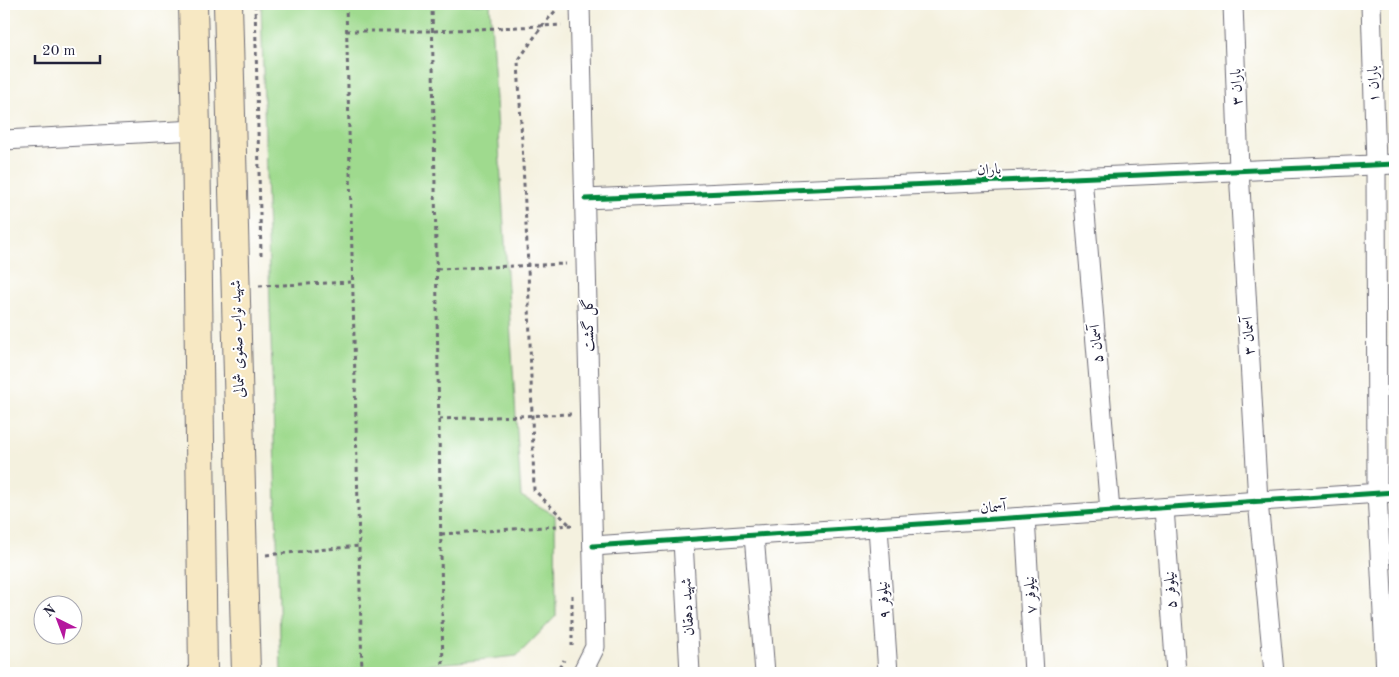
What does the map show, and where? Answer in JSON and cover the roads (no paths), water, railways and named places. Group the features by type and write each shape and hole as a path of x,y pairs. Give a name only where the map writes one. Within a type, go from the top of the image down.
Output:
{"street":[{"path":"193,4 203,673"},
{"name":"شهید نواب صفوی شمالی","path":"228,4 246,673"},
{"name":"گل گشت","path":"580,4 595,647 582,673"},
{"name":"باران ۳","path":"1233,4 1238,170"},
{"name":"باران ۱","path":"1371,4 1386,493 1386,673"},
{"path":"4,140 196,130"},
{"name":"باران","path":"585,199 1395,164"},
{"name":"آسمان ۳","path":"1238,170 1258,501 1274,673"},
{"name":"آسمان ۵","path":"1082,177 1110,511"},
{"name":"آسمان","path":"592,546 1386,493"},
{"name":"نیلوفر ۵","path":"1164,508 1176,673"},
{"name":"نیلوفر ۷","path":"1025,517 1034,673"},
{"name":"نیلوفر ۹","path":"878,527 888,673"},
{"path":"754,535 765,673"},
{"name":"شهید دهقان","path":"683,540 690,673"}]}
